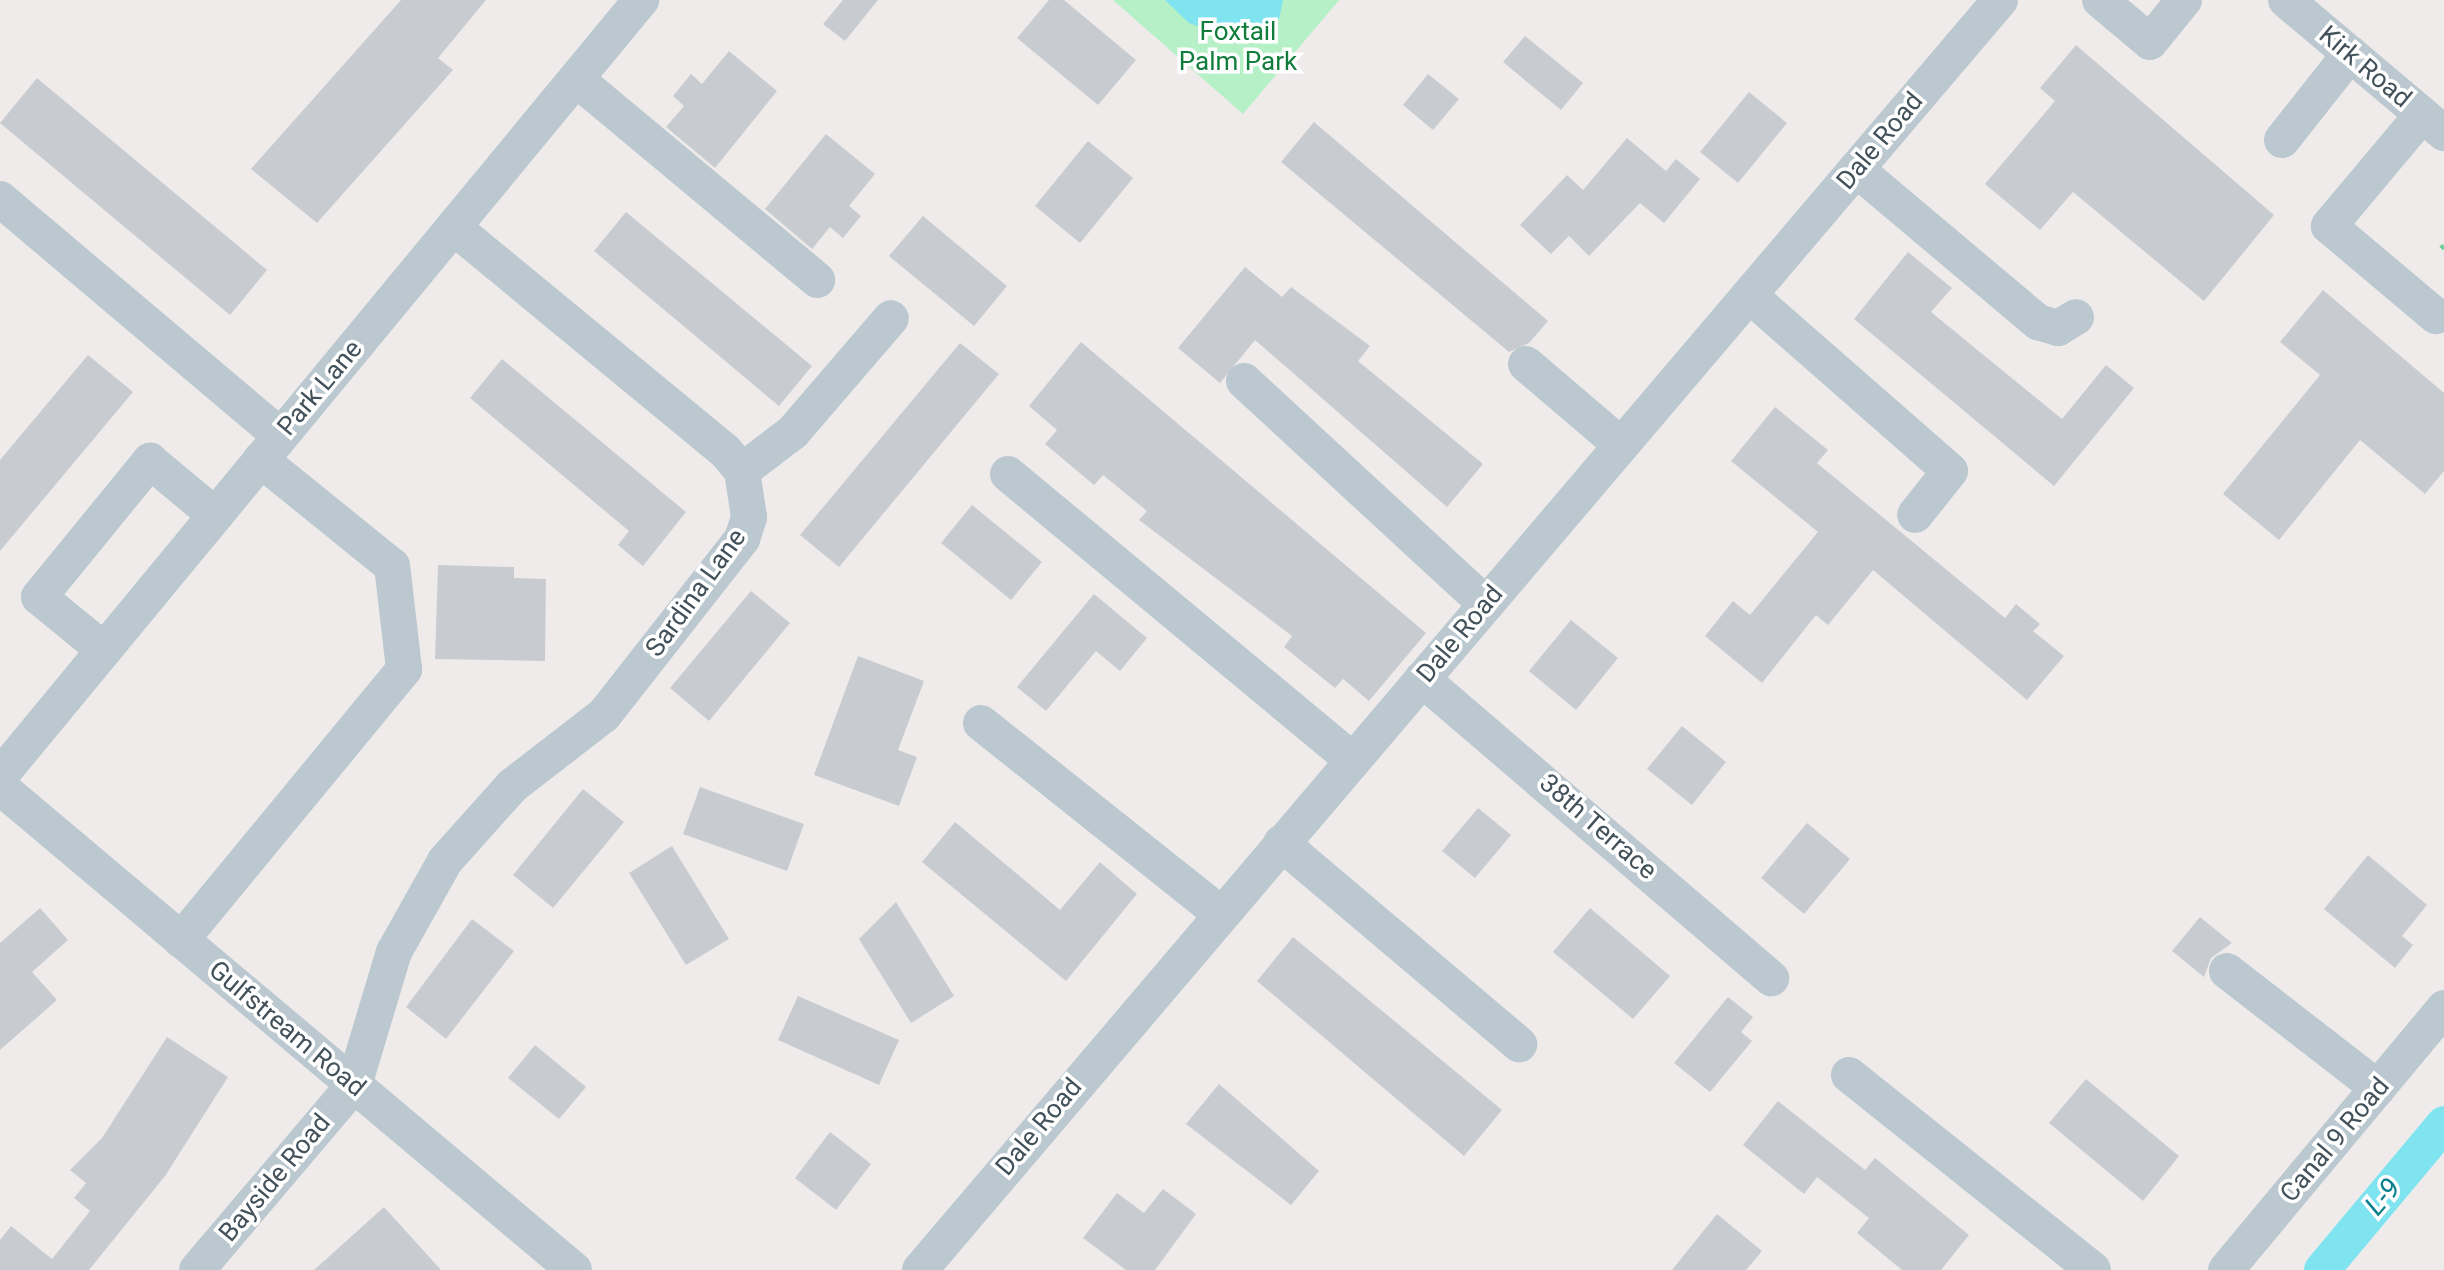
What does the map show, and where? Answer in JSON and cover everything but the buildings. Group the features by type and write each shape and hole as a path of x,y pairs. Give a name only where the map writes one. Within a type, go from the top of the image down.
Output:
{"street":[{"name":"Park Lane","path":"0,776 641,0"},
{"name":"Dale Road","path":"920,1270 2000,0"},
{"path":"2100,0 2150,42 2184,0"},
{"name":"Kirk Road","path":"2296,4 2433,124"},
{"path":"2282,140 2350,54"},
{"path":"576,79 817,280"},
{"path":"2433,124 2329,226 2436,316"},
{"path":"1856,169 2038,322 2058,328 2076,317"},
{"path":"0,199 271,448 392,566 404,669 181,940"},
{"path":"453,227 742,471 793,432 891,318"},
{"path":"1749,295 1950,471 1915,515"},
{"path":"1526,364 1621,445"},
{"path":"1244,381 1486,604"},
{"path":"104,650 39,597 150,461 215,515"},
{"name":"Sardina Lane","path":"354,1085 394,952 445,861 512,786 604,715 742,539 750,494 742,471"},
{"path":"1008,474 1352,760"},
{"name":"38th Terrace","path":"1422,679 1771,978"},
{"path":"981,723 1221,914"},
{"name":"Gulfstream Road","path":"0,787 574,1270"},
{"path":"1281,843 1519,1044"},
{"path":"2227,971 2378,1088"},
{"name":"Canal 9 Road","path":"2226,1270 2444,1008"},
{"path":"1849,1075 2093,1270"},
{"name":"Bayside Road","path":"197,1270 354,1085"}],"green space":[{"name":"Foxtail Palm Park","path":"1113,0 1339,0 1243,114"}],"water":[{"path":"1165,0 1283,0 1279,19 1236,40 1189,23"}],"waterway":[{"name":"L-9","path":"2322,1270 2444,1124"}]}
